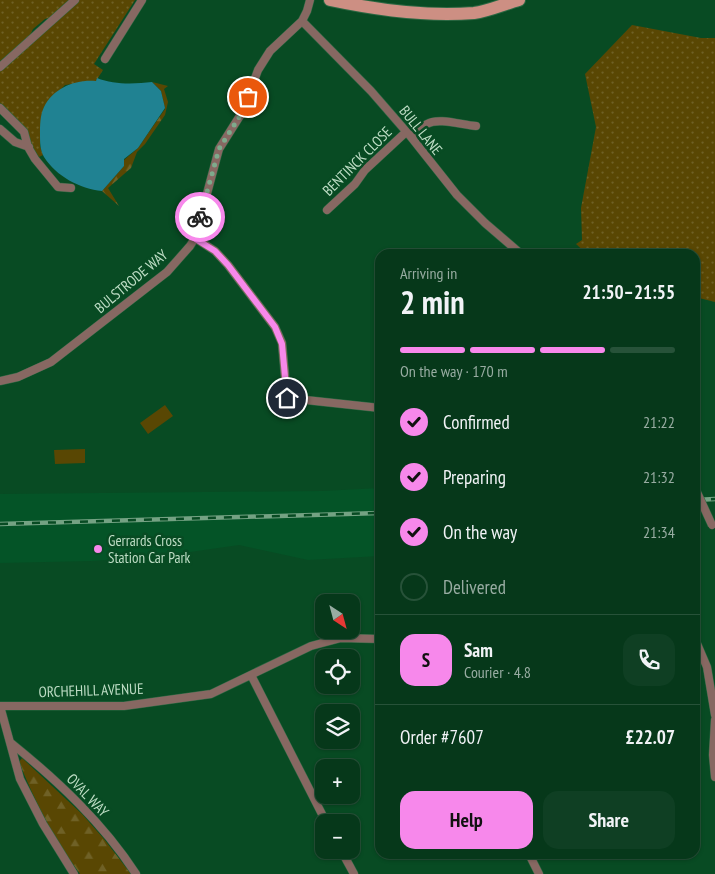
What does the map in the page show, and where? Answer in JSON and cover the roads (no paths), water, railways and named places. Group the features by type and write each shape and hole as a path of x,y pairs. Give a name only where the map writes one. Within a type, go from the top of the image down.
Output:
{"main road":[{"path":"330,0 390,10 441,14 476,12 519,0"}],"street":[{"path":"0,67 75,0"},
{"path":"105,59 142,0"},
{"name":"BULSTRODE WAY","path":"0,381 18,377 51,362 168,272 190,246 194,238 219,149 243,111 258,70 270,51 302,21 310,0"},
{"name":"BULL LANE","path":"302,21 371,91 457,195 514,249"},
{"path":"0,121 3,111 24,132 35,159 58,187 71,188"},
{"name":"BENTINCK CLOSE","path":"327,210 355,184 365,170 408,134 428,123 441,121 476,126"},
{"path":"0,129 14,142 29,148"},
{"path":"194,238 215,251 228,265 275,327 282,344 287,398 375,407"},
{"path":"700,499 714,528"},
{"name":"ORCHEHILL AVENUE","path":"0,706 124,706 210,694 311,646 341,638 375,638"},
{"path":"700,652 706,667 715,715"},
{"path":"251,675 322,814"},
{"path":"0,706 20,779 43,824 74,874"},
{"path":"715,720 715,778"},
{"name":"OVAL WAY","path":"11,743 50,775 85,810 108,836 136,874"},
{"path":"346,859 354,874"},
{"path":"532,859 539,874"}],"water":[{"path":"97,78 117,83 152,82 161,91 165,108 138,148 124,159 124,166 102,191 85,188 62,176 44,157 40,140 42,113 48,100 66,86 73,83 96,81"}],"railway":[{"path":"700,500 715,499"},
{"path":"0,524 375,513"}],"place":[{"name":"Gerrards Cross Station Car Park","path":"98,549"}]}
